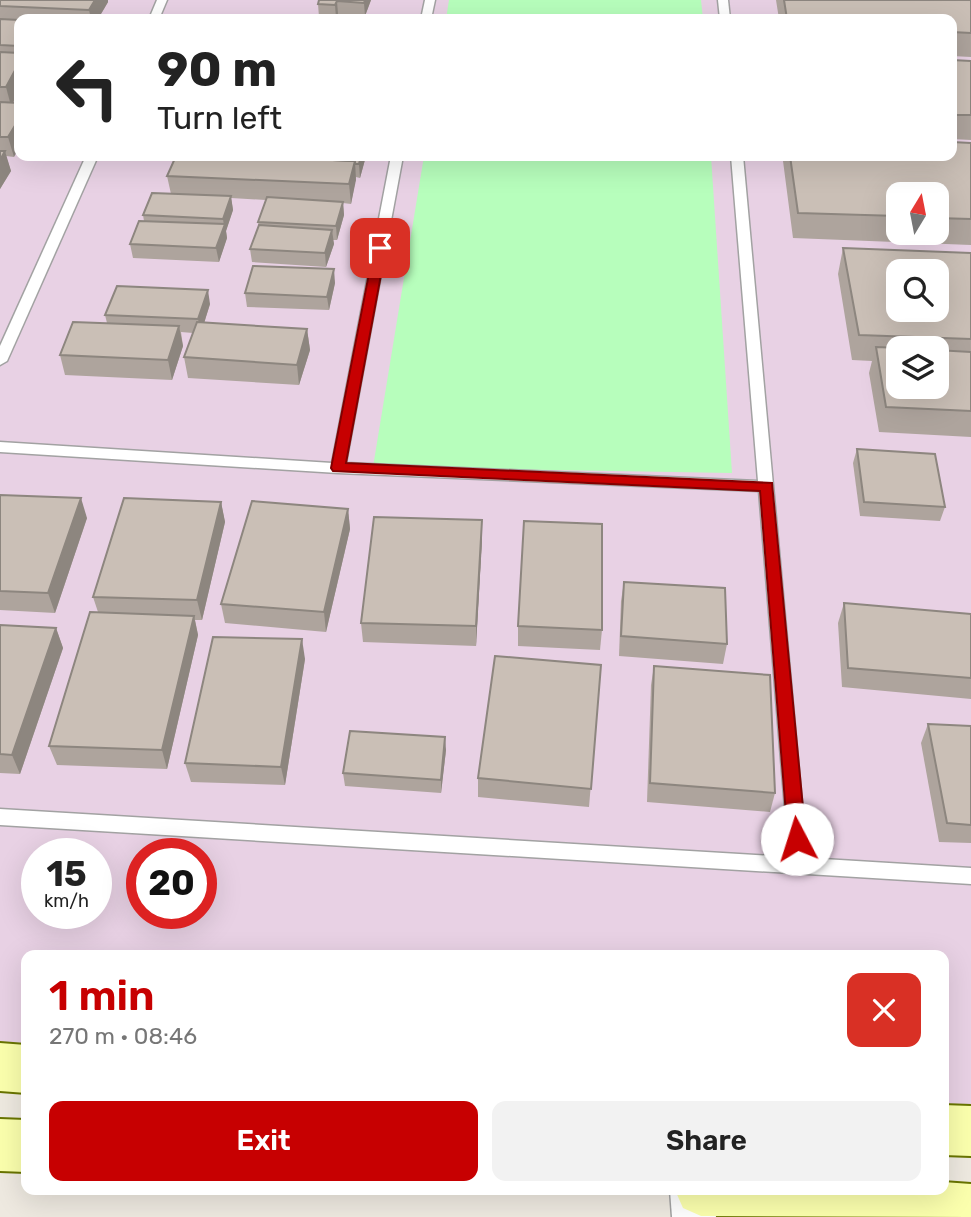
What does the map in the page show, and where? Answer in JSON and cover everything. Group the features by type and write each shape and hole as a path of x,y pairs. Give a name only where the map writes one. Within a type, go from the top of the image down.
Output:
{"street":[{"path":"0,1067 21,1069"},
{"path":"949,1130 971,1131"},
{"path":"0,1144 21,1146"},
{"path":"692,1195 694,1217"},
{"path":"768,1195 971,1210"}],"lane":[{"path":"0,361 90,161"},
{"path":"338,468 396,161"},
{"path":"737,161 799,865"},
{"path":"0,447 338,468 767,486"},
{"path":"0,817 971,876"}],"shaded area":[{"path":"0,0 971,0 971,1147 949,1145 949,950 21,950 21,1083 0,1081"}],"green space":[{"path":"449,0 701,0 702,14 447,14"},
{"path":"423,161 711,161 732,473 373,467"}],"building":[{"path":"0,0 95,0 89,10 0,6"},
{"path":"319,0 365,0 364,3 337,1 335,5 318,4"},
{"path":"784,0 971,0 971,33 957,32 957,14 786,14"},
{"path":"0,19 14,20 14,46 0,45"},
{"path":"0,52 14,53 14,72 6,87 0,87"},
{"path":"957,60 971,61 971,115 957,115"},
{"path":"0,102 14,103 14,127 8,137 0,137"},
{"path":"957,142 971,143 971,219 949,218 949,182 886,182 886,216 798,213 791,161 957,161"},
{"path":"174,161 355,161 349,184 167,176"},
{"path":"152,193 231,196 223,219 143,215"},
{"path":"267,197 343,202 336,226 258,222"},
{"path":"139,221 225,224 216,248 130,244"},
{"path":"259,225 332,230 325,253 250,249"},
{"path":"843,248 971,253 971,339 949,338 949,336 859,335"},
{"path":"253,266 334,269 327,297 245,293"},
{"path":"117,286 208,290 198,319 105,315"},
{"path":"73,322 179,326 168,360 60,355"},
{"path":"197,322 307,329 297,365 184,357"},
{"path":"876,347 886,347 886,399 949,399 949,351 971,352 971,411 886,407"},
{"path":"857,449 935,454 945,507 864,502"},
{"path":"0,495 81,498 48,593 0,591"},
{"path":"124,498 221,502 197,600 93,597"},
{"path":"252,501 348,509 324,612 221,604"},
{"path":"374,517 482,520 476,626 361,623"},
{"path":"524,521 602,524 602,630 518,626"},
{"path":"624,582 725,588 727,644 621,636"},
{"path":"844,603 971,614 971,678 848,668"},
{"path":"90,612 194,616 162,750 49,746"},
{"path":"0,625 56,628 12,755 0,754"},
{"path":"213,637 302,639 281,767 185,763"},
{"path":"495,656 601,665 591,789 478,778"},
{"path":"654,666 770,675 775,793 650,783"},
{"path":"928,724 971,726 971,825 947,823"},
{"path":"350,731 445,737 441,780 343,773"}],"route":[{"path":"380,248 338,468 767,486 797,839"}]}
